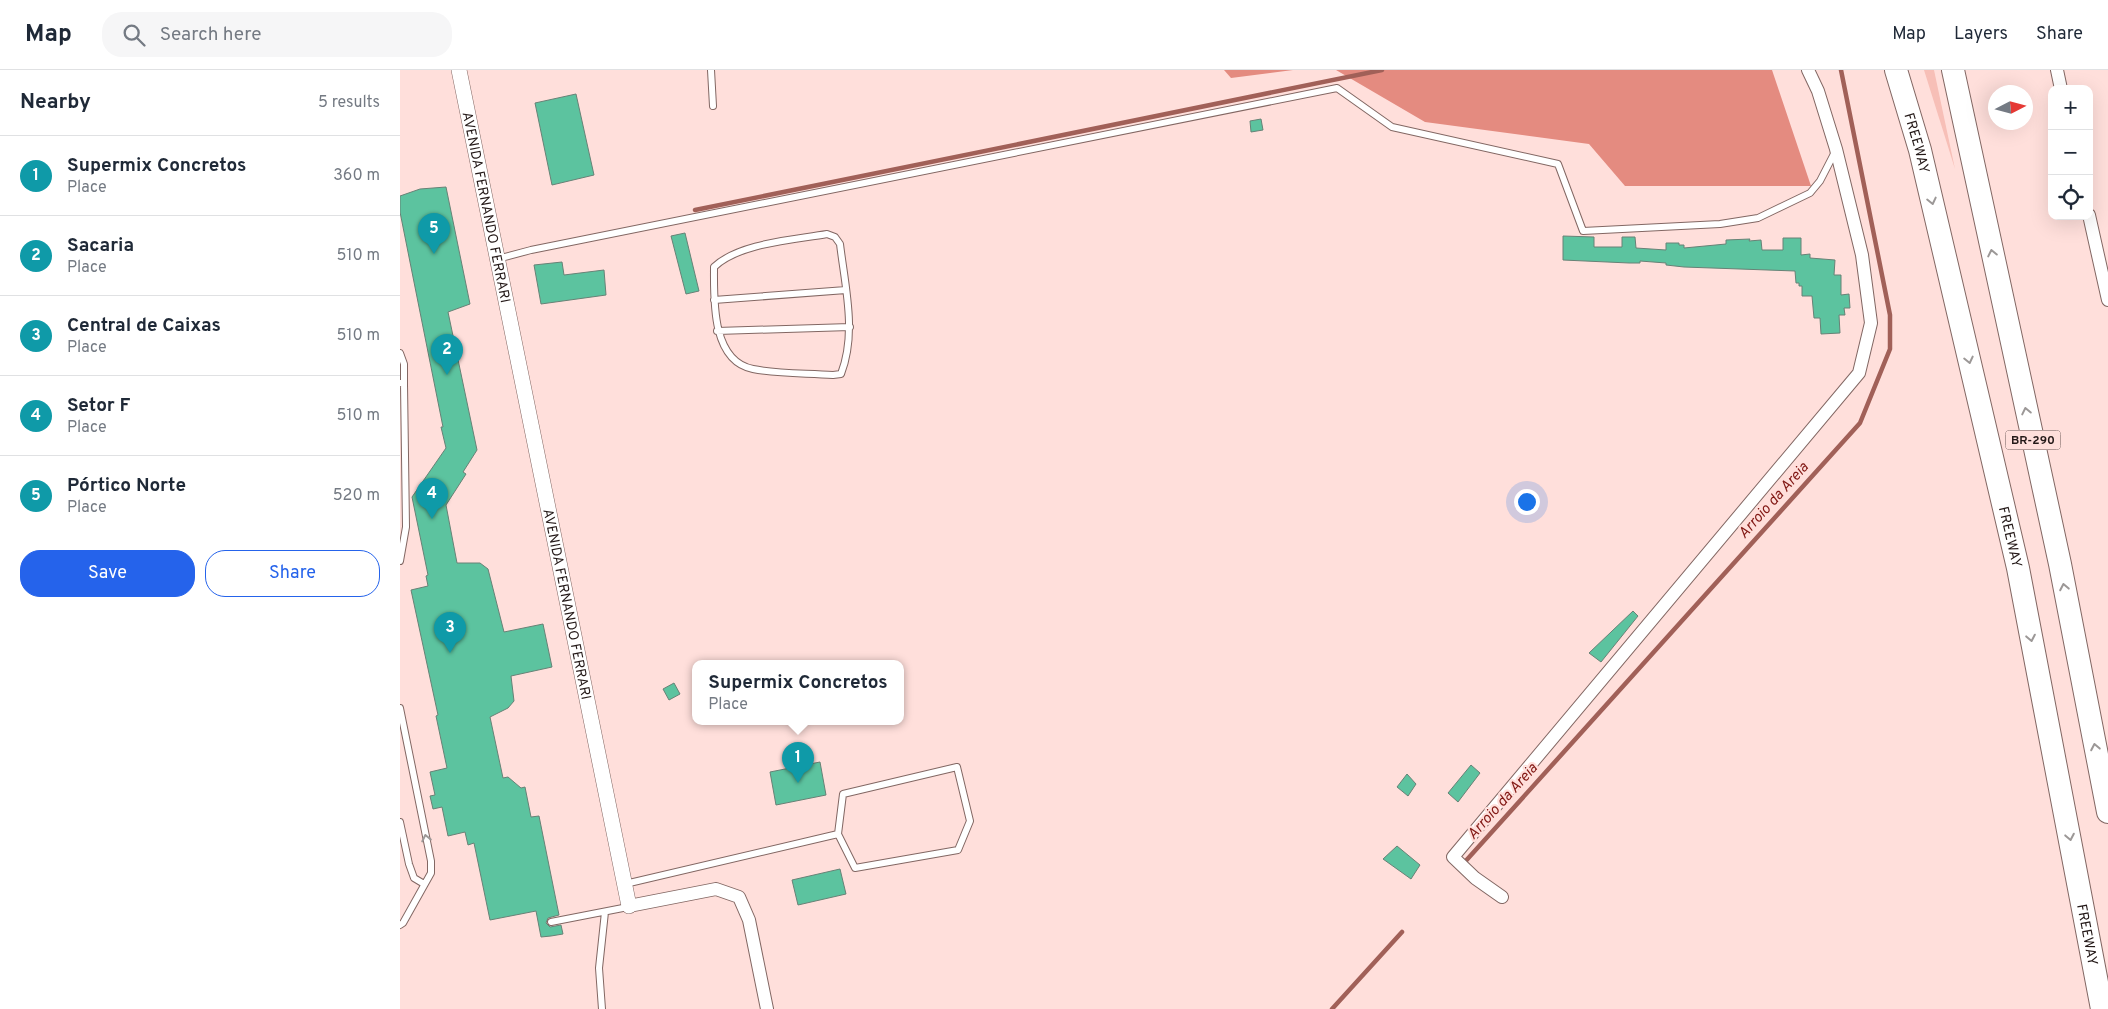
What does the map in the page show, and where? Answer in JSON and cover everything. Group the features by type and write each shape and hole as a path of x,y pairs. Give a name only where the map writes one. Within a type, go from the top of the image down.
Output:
{"highway":[{"name":"FREEWAY","path":"1896,70 1920,150 2018,568 2102,1009"},
{"name":"BR-290","path":"1953,70 2060,564 2108,812"}],"street":[{"path":"1502,897 1475,878 1453,857 1859,373 1871,323 1862,255 1836,150 1818,91 1808,70"},
{"path":"2057,70 2060,85"},
{"name":"AVENIDA FERNANDO FERRARI","path":"460,73 496,259 629,906"},
{"path":"2090,220 2108,300"},
{"path":"629,906 716,889 739,897 749,920 767,1009"}],"lane":[{"path":"710,70 713,106"},
{"path":"496,259 531,250 1337,88 1392,127 1558,164 1583,231 1720,224 1758,218 1810,193 1820,181 1836,150"},
{"path":"827,234 835,237 840,244 850,327 845,363 841,374 752,369 738,362 726,348 717,331 714,300 714,266 724,257 742,250 827,234"},
{"path":"714,300 846,290"},
{"path":"717,331 850,327"},
{"path":"400,353 404,364 402,383 406,528 400,561"},
{"path":"400,708 431,861 431,874 403,923 400,925"},
{"path":"958,767 970,821 958,850 855,868 838,834 843,794 958,767"},
{"path":"400,822 414,878 424,884"},
{"path":"625,884 838,834"},
{"path":"551,922 629,906"},
{"path":"602,1009 599,968 604,912"}],"shaded area":[{"path":"1224,70 1293,70 1231,78"},
{"path":"1336,70 1772,70 1811,186 1625,186 1589,144 1425,122"},
{"path":"1924,70 1934,70 1955,169"}],"building":[{"path":"576,94 594,175 552,185 535,103"},
{"path":"1261,119 1263,130 1251,132 1250,121"},
{"path":"446,187 470,304 448,312 477,450 463,472 466,474 446,505 457,563 480,563 488,569 504,632 543,624 552,667 511,676 514,701 508,708 490,717 503,778 508,777 521,788 525,787 531,817 539,816 559,915 548,918 546,923 550,927 561,925 563,934 551,936 541,937 536,911 490,920 474,843 468,845 465,832 448,836 442,807 433,809 430,796 435,795 430,772 447,768 436,716 438,715 411,590 428,586 426,576 428,575 412,497 446,448 400,212 400,196 420,189"},
{"path":"685,233 699,291 686,294 671,236"},
{"path":"1563,236 1594,237 1594,247 1622,247 1622,237 1635,237 1636,248 1666,250 1666,243 1679,243 1679,245 1684,245 1684,248 1726,244 1726,240 1750,239 1749,241 1761,240 1762,250 1783,250 1783,238 1801,238 1801,255 1810,254 1810,258 1835,260 1834,275 1841,275 1841,295 1849,294 1850,308 1844,308 1845,315 1839,315 1840,333 1821,334 1820,318 1814,318 1812,296 1802,296 1802,286 1796,283 1795,271 1684,267 1666,265 1666,263 1640,261 1640,263 1629,263 1563,260"},
{"path":"562,262 564,275 604,270 606,295 541,304 534,265"},
{"path":"1633,611 1638,616 1601,662 1589,653"},
{"path":"674,683 680,694 669,700 663,689"},
{"path":"820,762 826,795 776,805 770,772"},
{"path":"1471,765 1480,773 1458,802 1448,793"},
{"path":"1407,774 1416,784 1408,796 1397,787"},
{"path":"1397,846 1420,865 1411,879 1383,859"},
{"path":"840,869 846,894 798,905 792,880"}],"waterway":[{"path":"695,210 1382,70"},
{"name":"Arroio da Areia","path":"1463,864 1860,423 1890,349 1890,315 1841,70"},
{"name":"Arroio da Areia","path":"1332,1009 1402,932"}],"place":[{"name":"Pórtico Norte","path":"434,254"},
{"name":"Sacaria","path":"447,375"},
{"name":"Setor F","path":"432,519"},
{"name":"Central de Caixas","path":"450,653"},
{"name":"Supermix Concretos","path":"798,783"}]}
